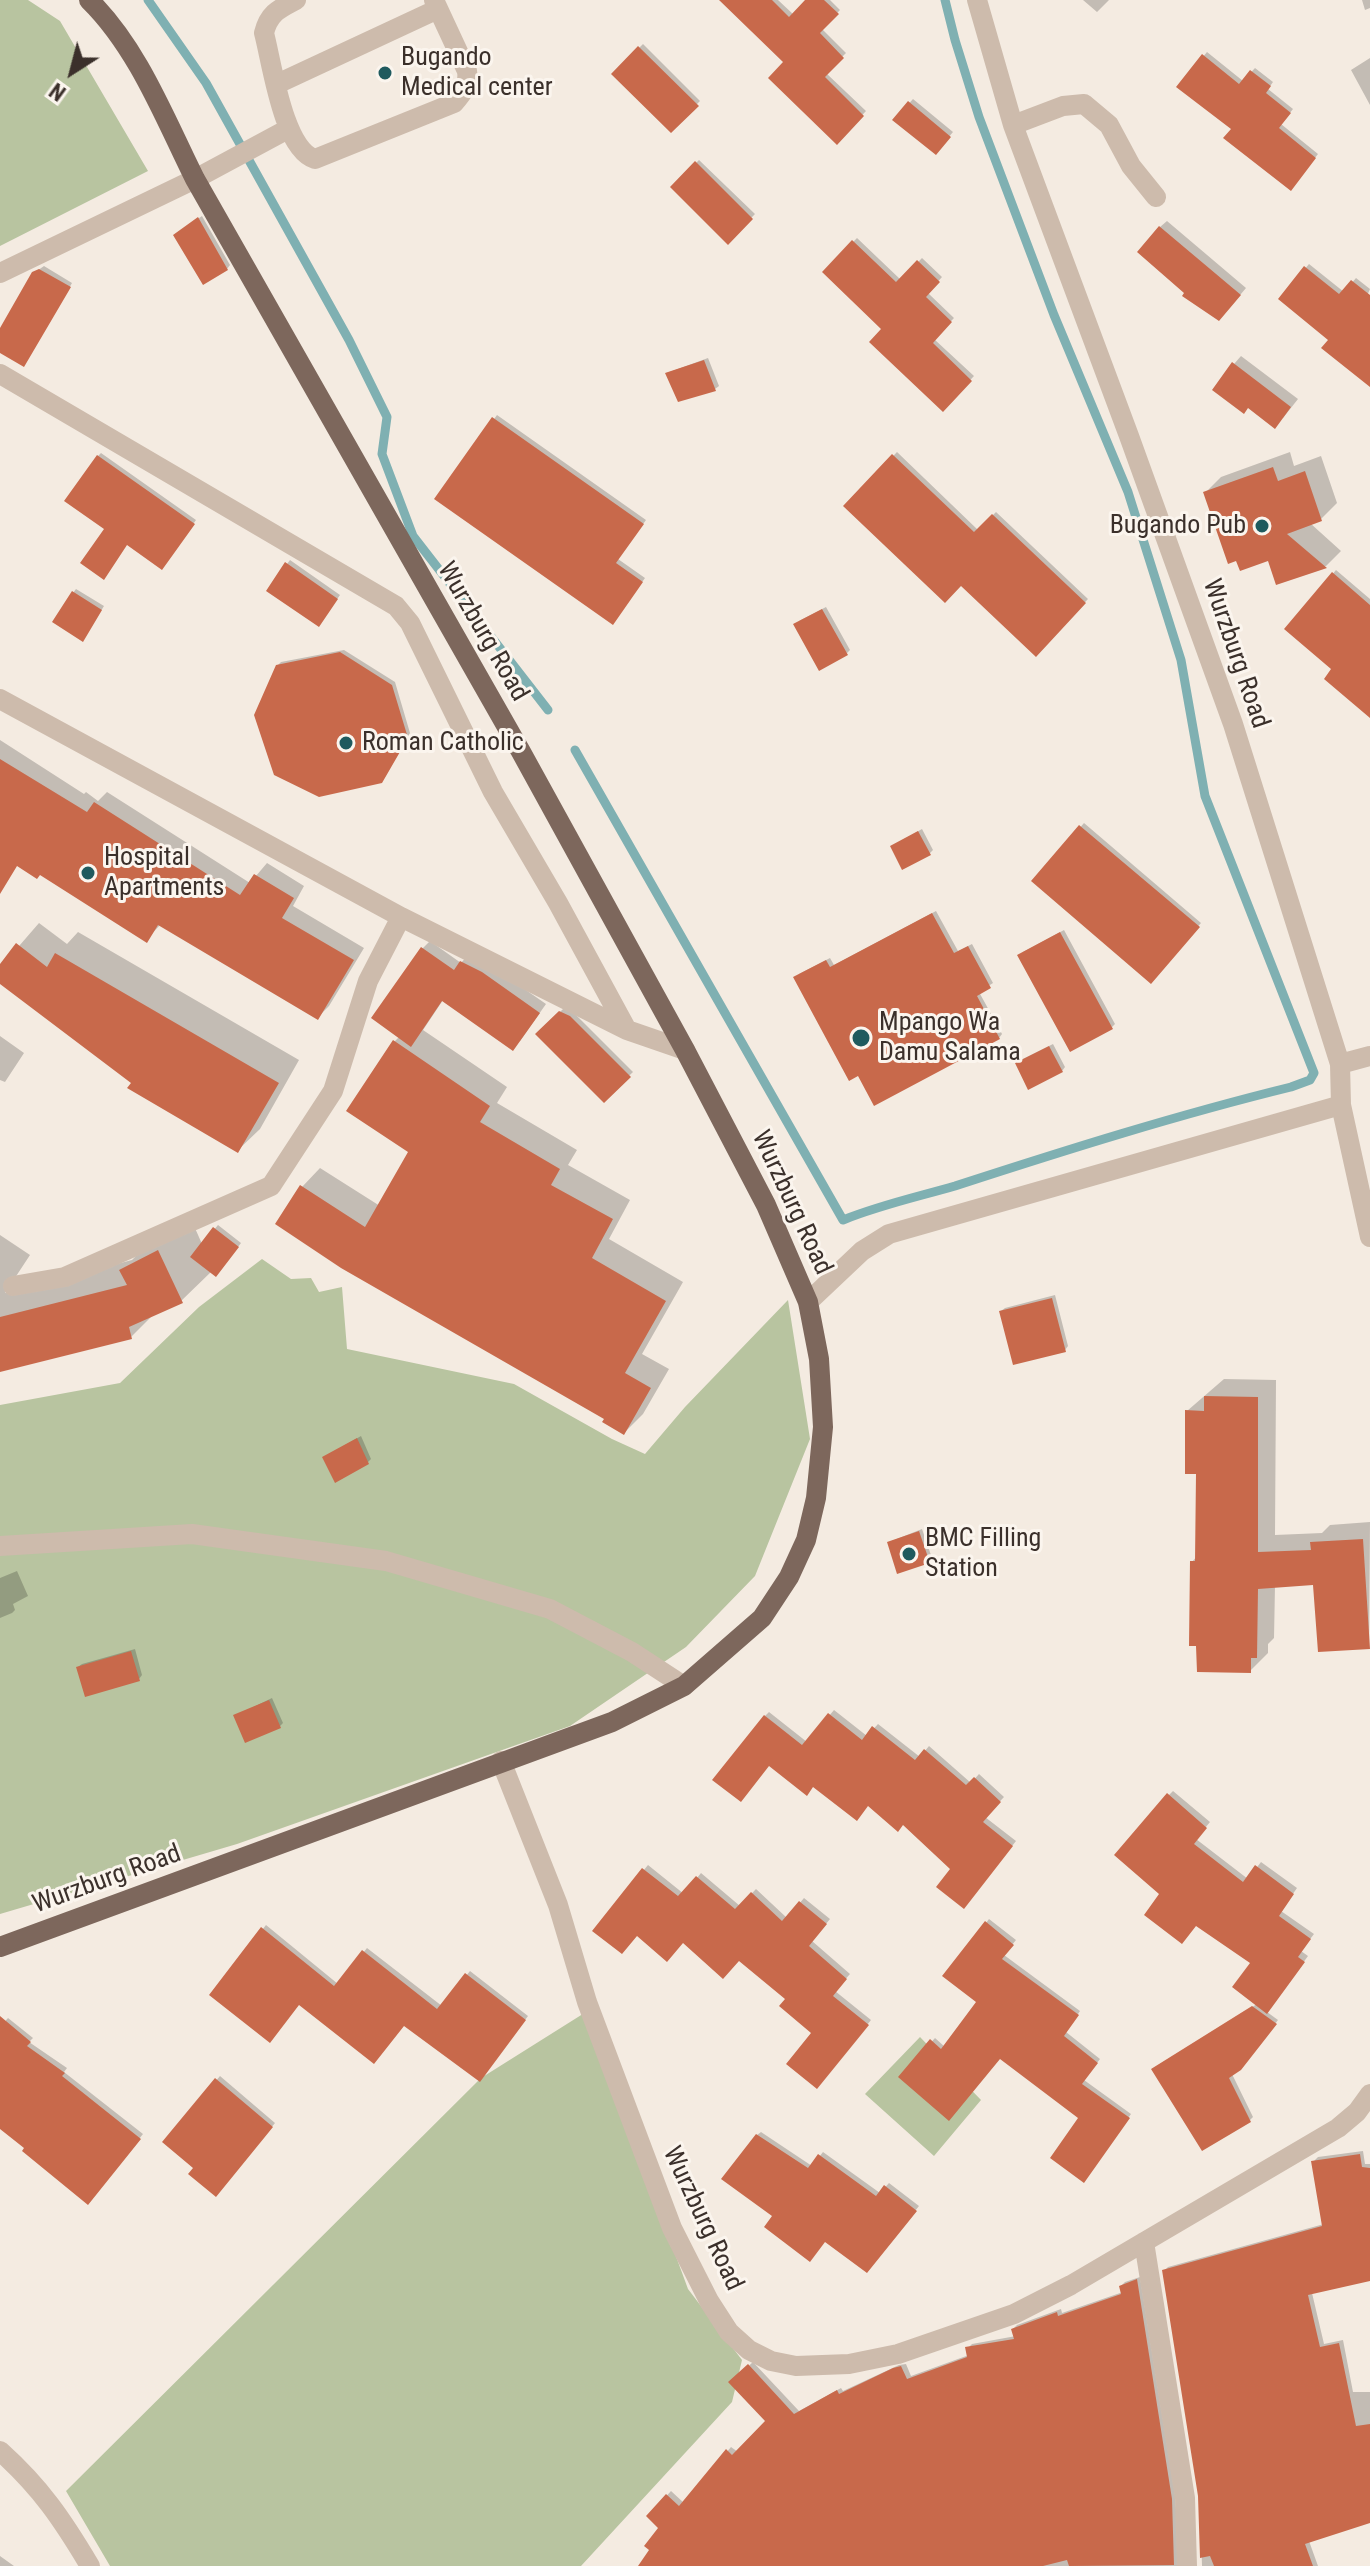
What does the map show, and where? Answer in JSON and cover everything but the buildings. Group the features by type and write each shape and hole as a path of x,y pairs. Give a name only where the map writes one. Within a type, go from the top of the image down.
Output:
{"main road":[{"name":"Wurzburg Road","path":"0,1947 612,1722 684,1686 762,1618 789,1577 806,1540 816,1498 823,1427 819,1359 808,1302 766,1205 685,1050 520,750 195,179 141,74 122,41 89,0"}],"street":[{"path":"277,84 436,4 469,81 454,103 320,159 302,153 288,129 264,33 267,20 275,11 296,0"},
{"name":"Wurzburg Road","path":"977,0 1013,125 1228,710 1340,1064 1341,1105 1370,1237"},
{"path":"1013,125 1063,106 1084,104 1109,125 1131,166 1156,197"},
{"path":"0,273 195,179 288,129"},
{"path":"0,374 396,606 410,623 493,792 627,1030"},
{"path":"0,699 401,917 627,1030 685,1050"},
{"path":"13,1286 65,1277 271,1186 333,1091 368,981 401,917"},
{"path":"1340,1064 1370,1056"},
{"name":"Wurzburg Road","path":"808,1302 862,1251 889,1234 1341,1105"},
{"path":"0,1546 192,1534 386,1561 550,1609 632,1652 684,1686"},
{"name":"Wurzburg Road","path":"501,1761 558,1905 587,2002 672,2228 709,2301 729,2332 749,2350 771,2361 796,2366 849,2364 898,2354 1014,2314 1338,2128 1357,2112 1370,2094"},
{"path":"1144,2242 1185,2498 1187,2566"},
{"path":"0,2451 31,2478 56,2509 90,2566"}],"green space":[{"path":"0,0 28,0 60,21 148,171 0,246"},
{"path":"262,1259 291,1279 311,1278 319,1292 342,1287 347,1349 514,1384 645,1454 685,1407 788,1300 810,1439 755,1576 686,1647 570,1726 237,1844 0,1914 0,1405 120,1383 199,1307"},
{"path":"586,2012 688,2289 742,2360 732,2402 581,2566 110,2566 66,2491 481,2078"},
{"path":"920,2037 981,2100 934,2156 865,2094"}],"waterway":[{"path":"148,0 206,83 349,340 387,417 382,454 413,536 548,710"},
{"path":"575,750 843,1220 1206,1109 1291,1087 1310,1080 1314,1073 1205,796 1181,660 1128,492 1054,315 979,117 945,0"}],"place":[{"name":"Bugando Medical center","path":"385,73"},
{"name":"Bugando Pub","path":"1262,526"},
{"name":"Roman Catholic","path":"346,743"},
{"name":"Hospital Apartments","path":"88,873"},
{"name":"Mpango Wa Damu Salama","path":"861,1038"},
{"name":"BMC Filling Station","path":"909,1554"}]}
